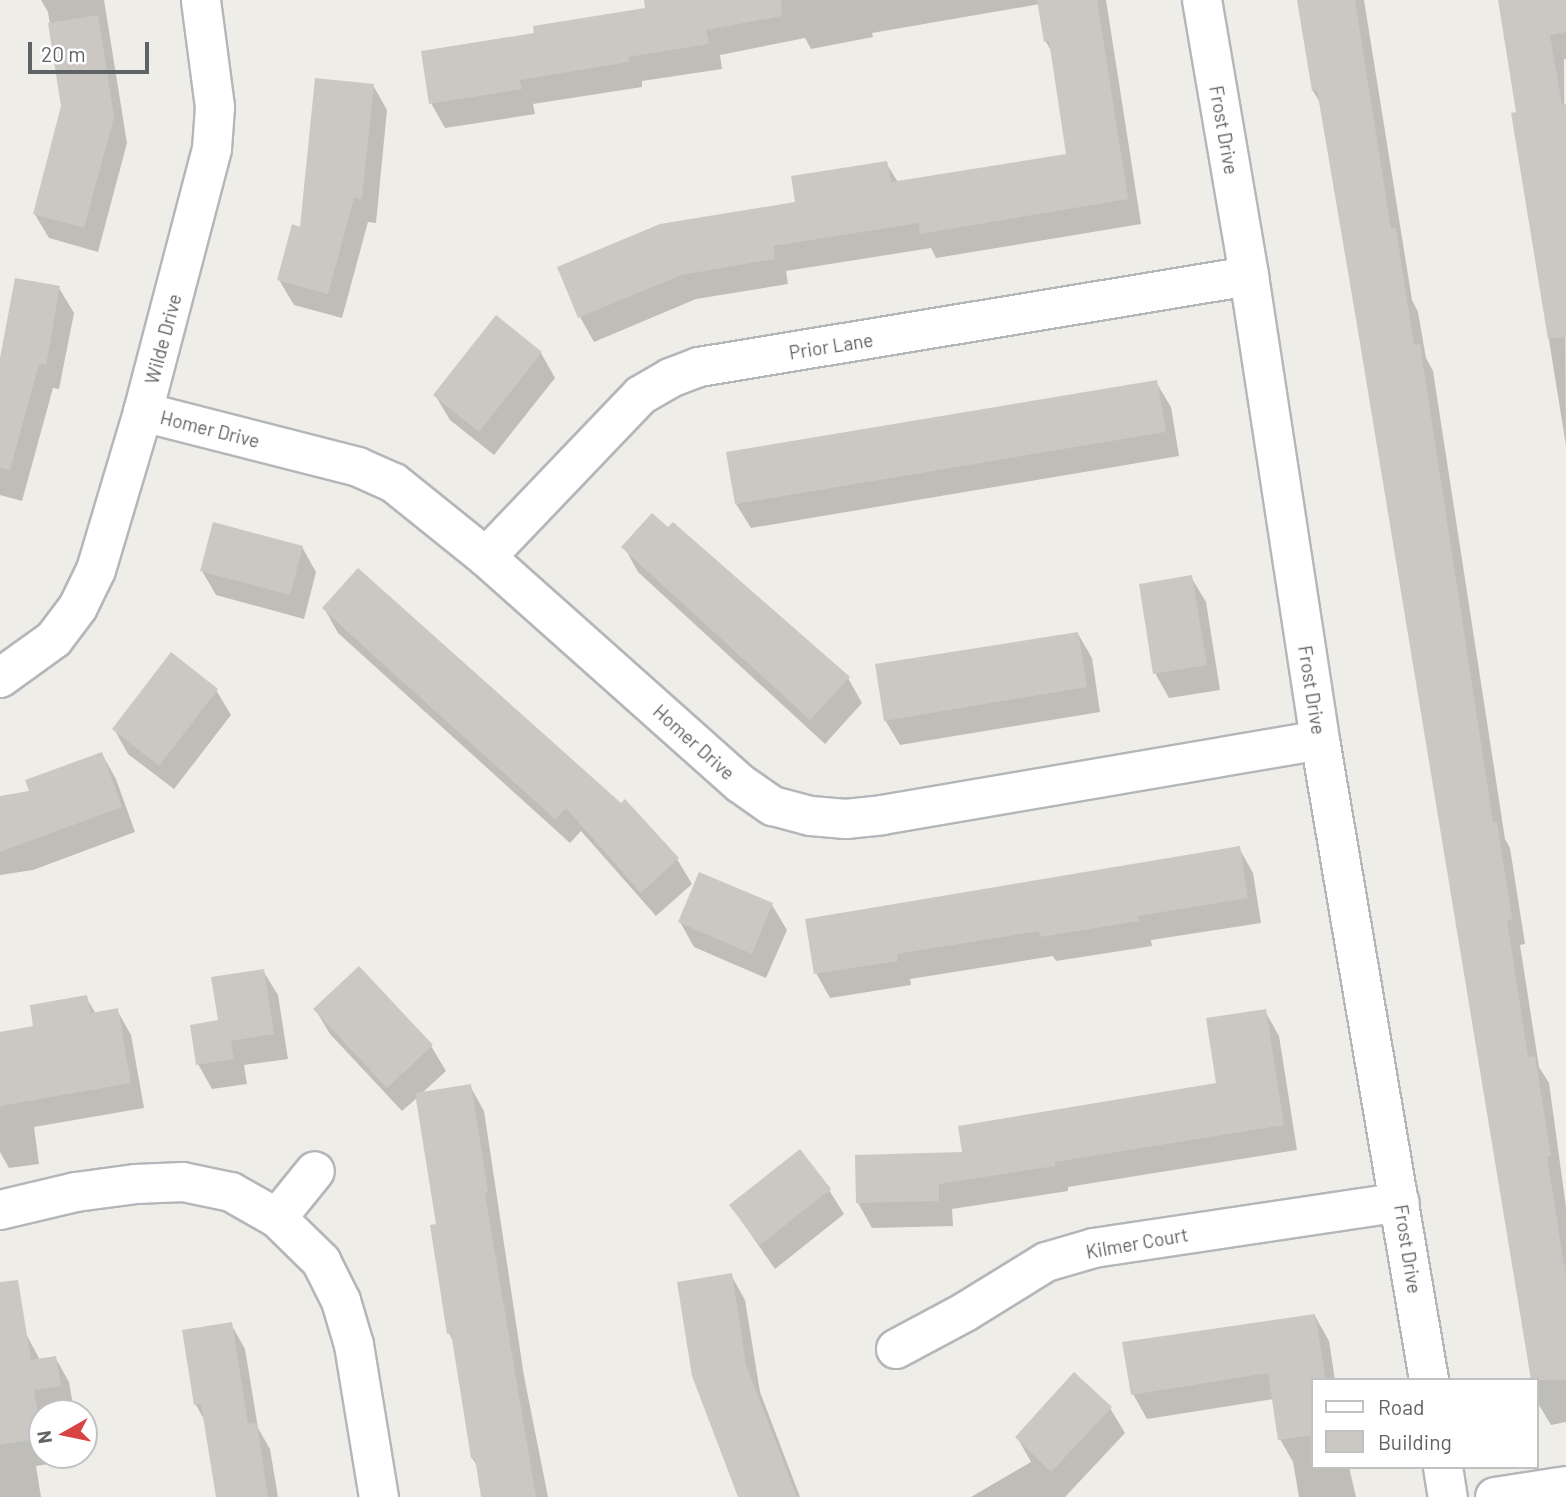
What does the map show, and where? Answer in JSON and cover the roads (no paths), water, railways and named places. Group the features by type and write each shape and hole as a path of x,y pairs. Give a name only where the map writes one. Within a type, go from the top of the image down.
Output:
{"street":[{"name":"Wilde Drive","path":"0,678 54,639 78,607 96,570 143,412 212,149 215,107 201,0"},
{"name":"Frost Drive","path":"1202,0 1249,276 1320,740 1429,1378"},
{"name":"Prior Lane","path":"486,557 641,395 670,378 699,368 1249,276"},
{"name":"Homer Drive","path":"143,412 358,467 394,483 486,557 741,784 773,806 811,816 846,819 1320,740"},
{"path":"276,1218 314,1171"},
{"path":"0,1210 76,1192 136,1184 183,1182 231,1192 276,1218 321,1261 341,1301 354,1345 379,1497"},
{"name":"Kilmer Court","path":"896,1349 965,1312 1046,1262 1094,1248 1400,1202"},
{"path":"1443,1469 1448,1497"},
{"path":"1495,1497 1566,1486"}]}
